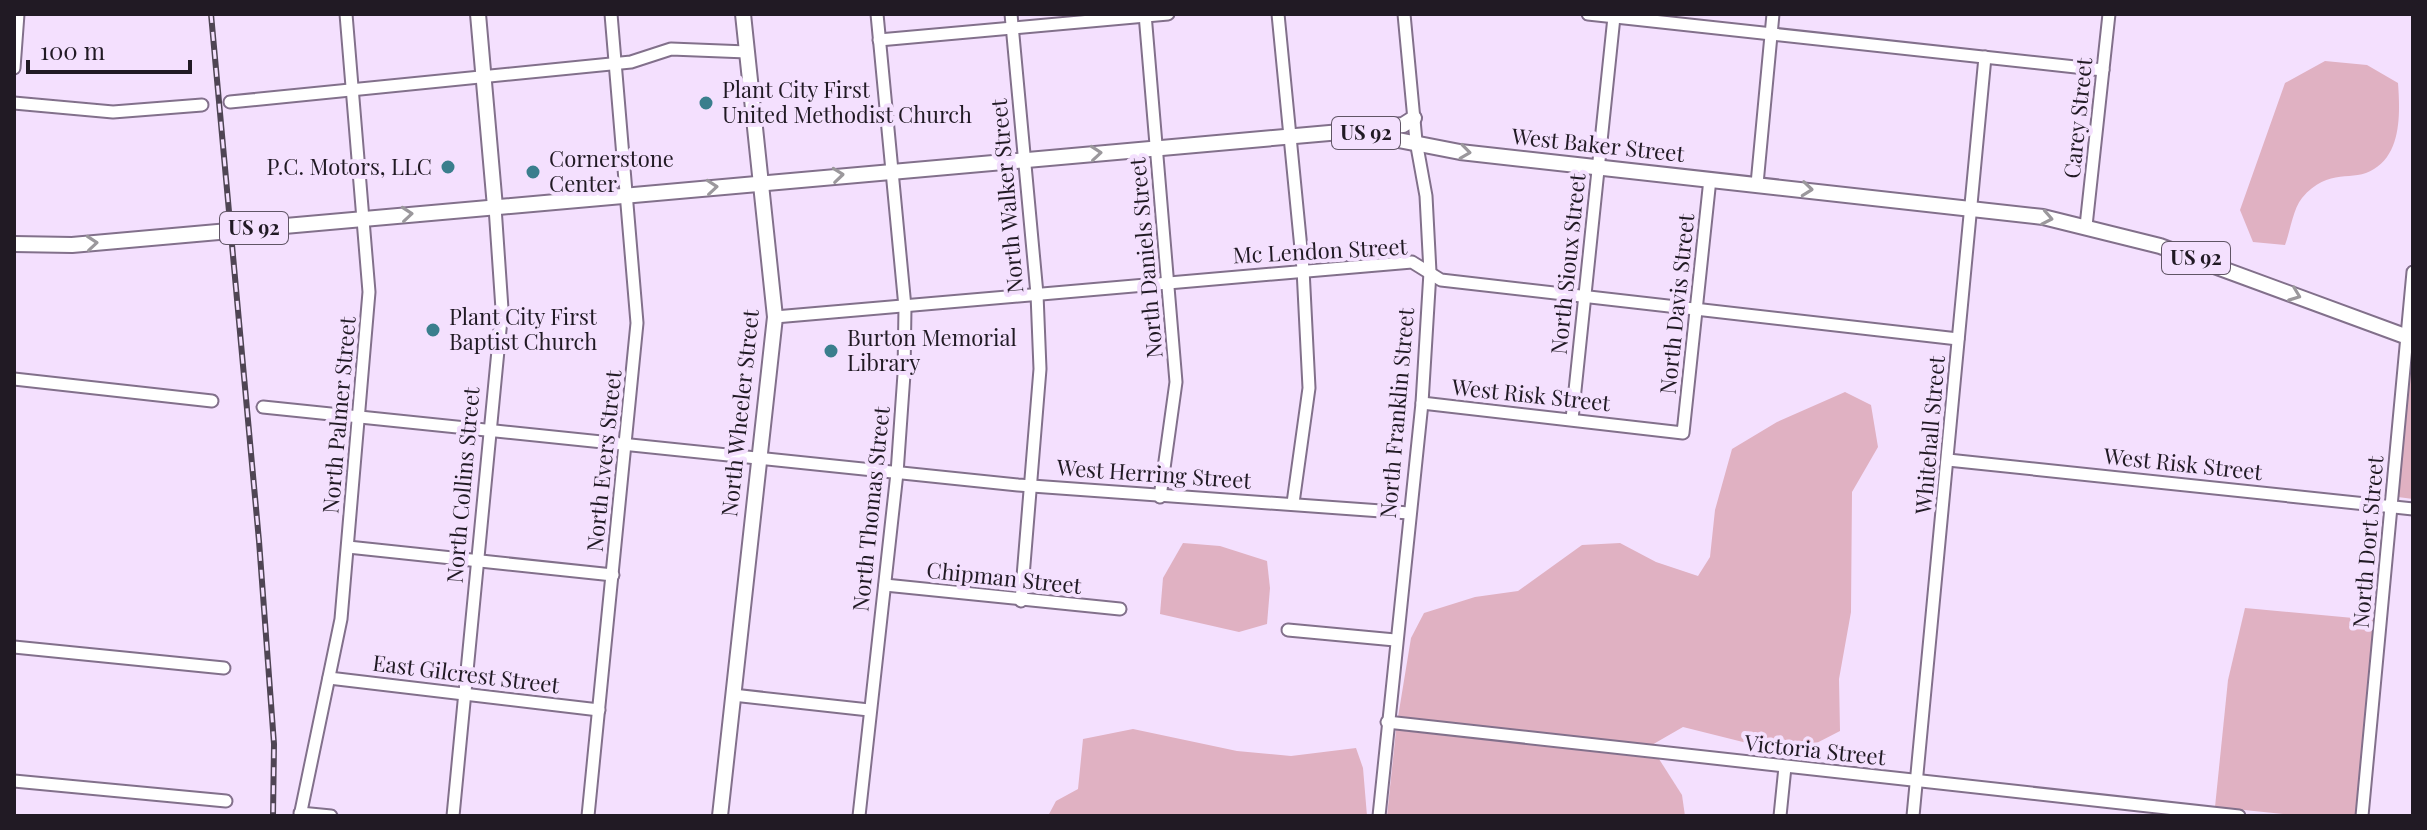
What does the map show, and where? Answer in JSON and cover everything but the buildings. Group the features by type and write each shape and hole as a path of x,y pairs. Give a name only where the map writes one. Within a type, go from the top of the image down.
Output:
{"main road":[{"name":"North Collins Street","path":"478,14 495,207"},
{"name":"North Wheeler Street","path":"720,816 775,317 743,14"},
{"name":"US 92","path":"1352,131 1403,125 1414,118"},
{"name":"West Baker Street","path":"760,183 1352,131 1460,152 1970,207 2086,226 2200,259 2410,338"},
{"name":"US 92","path":"14,244 72,245 760,183"}],"street":[{"path":"14,68 18,14"},
{"name":"North Palmer Street","path":"300,815 341,619 369,292 346,14"},
{"name":"North Evers Street","path":"588,816 637,323 629,195 611,14"},
{"name":"North Thomas Street","path":"859,816 897,473 905,307 877,14"},
{"path":"879,40 1011,20 1168,14"},
{"path":"1278,14 1303,269 1309,388 1293,503"},
{"name":"North Franklin Street","path":"1379,816 1422,403 1430,272 1426,196 1416,141 1404,14"},
{"path":"1588,14 2103,70"},
{"path":"1757,184 1773,14"},
{"name":"Carey Street","path":"2086,226 2109,14"},
{"name":"North Daniels Street","path":"1145,15 1176,382 1160,497"},
{"name":"North Sioux Street","path":"1572,419 1614,17"},
{"name":"North Walker Street","path":"1011,20 1037,294 1040,369 1021,601"},
{"path":"230,102 616,64 647,59 671,49 747,52"},
{"name":"Whitehall Street","path":"1913,816 1985,57"},
{"path":"14,103 113,112 202,105"},
{"name":"North Davis Street","path":"1683,433 1710,179"},
{"name":"North Collins Street","path":"453,816 502,309 495,207"},
{"name":"Mc Lendon Street","path":"775,317 1303,269 1412,262 1441,280 1958,339"},
{"name":"North Dort Street","path":"2362,816 2410,338 2413,272"},
{"path":"14,379 212,401"},
{"name":"West Risk Street","path":"1422,403 1683,433"},
{"name":"West Herring Street","path":"263,407 1030,486 1409,513"},
{"name":"West Risk Street","path":"1948,460 2413,509"},
{"path":"348,547 613,575"},
{"name":"Chipman Street","path":"885,585 1120,609"},
{"path":"1288,630 1395,640"},
{"path":"14,647 224,668"},
{"name":"East Gilcrest Street","path":"329,678 599,710"},
{"path":"733,695 869,710"},
{"name":"Victoria Street","path":"1387,722 2239,816"},
{"path":"1780,816 1785,767"},
{"path":"14,781 226,801"},
{"path":"300,815 331,816"}],"shaded area":[{"path":"2325,61 2367,65 2398,83 2399,118 2394,142 2383,162 2374,169 2358,175 2331,178 2312,188 2296,208 2285,245 2253,242 2240,210 2285,83"},
{"path":"2413,346 2413,499 2398,497"},
{"path":"1845,392 1871,405 1878,447 1852,492 1851,612 1839,679 1840,731 1805,749 1747,743 1683,727 1650,746 1398,717 1411,638 1424,613 1475,597 1518,591 1582,545 1620,543 1656,562 1698,576 1710,557 1715,510 1732,449 1777,422"},
{"path":"1183,543 1220,546 1267,561 1270,588 1267,624 1239,632 1160,614 1163,578"},
{"path":"2245,608 2375,620 2356,816 2302,816 2215,807 2228,680"},
{"path":"1133,729 1237,751 1291,756 1356,748 1363,768 1367,816 1048,816 1056,801 1078,789 1083,739"},
{"path":"1396,730 1659,759 1682,795 1685,816 1387,816"}],"railway":[{"path":"211,14 259,541 274,744 273,816"}],"place":[{"name":"Plant City First United Methodist Church","path":"706,103"},
{"name":"P.C. Motors, LLC","path":"448,167"},
{"name":"Cornerstone Center","path":"533,172"},
{"name":"Plant City First Baptist Church","path":"433,330"},
{"name":"Burton Memorial Library","path":"831,351"}]}
